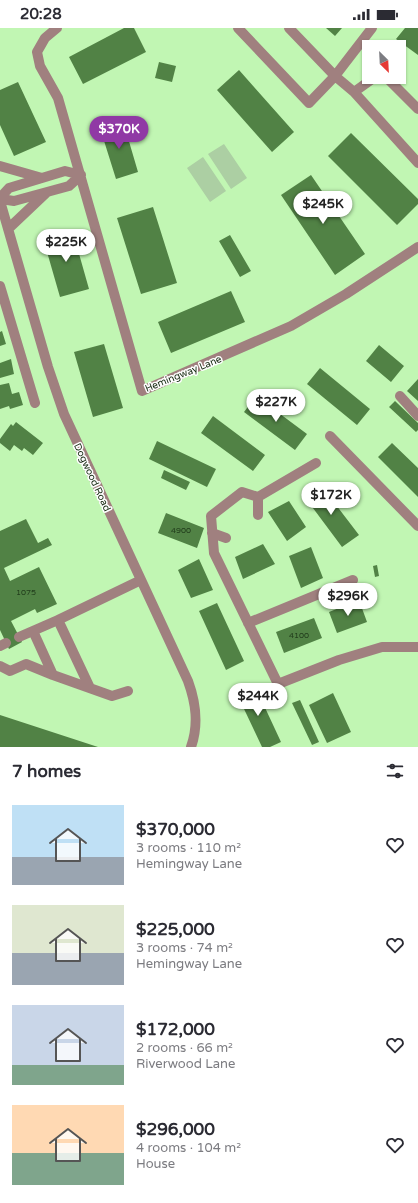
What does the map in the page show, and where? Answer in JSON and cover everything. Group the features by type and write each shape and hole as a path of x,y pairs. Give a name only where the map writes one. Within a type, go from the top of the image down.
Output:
{"street":[{"name":"Hemingway Lane","path":"57,28 45,38 37,52 40,66 58,98 142,391 291,326 340,297 418,247"},
{"path":"238,28 309,103 335,76 372,28"},
{"path":"289,28 335,76 354,92 418,163"},
{"path":"354,92 365,84"},
{"path":"393,84 418,109"},
{"path":"0,166 42,178"},
{"path":"0,199 9,188 65,171 81,175"},
{"path":"0,199 14,201 69,186 81,175"},
{"path":"8,229 46,192"},
{"name":"Dogwood Road","path":"0,199 62,408 188,680 196,710 196,726 192,747"},
{"path":"0,286 35,403"},
{"path":"400,396 418,416"},
{"path":"330,436 418,526"},
{"path":"316,463 258,497 242,492 211,516 214,553 278,684 339,660 382,647 418,647"},
{"path":"258,497 258,514"},
{"path":"212,533 226,538"},
{"path":"19,637 141,580"},
{"path":"248,622 353,580"},
{"path":"58,620 90,688"},
{"path":"33,631 53,675"},
{"path":"0,666 10,671 26,664 112,696 128,691"}],"green space":[{"path":"224,144 247,178 231,189 208,154"},
{"path":"203,157 226,191 210,202 187,168"}],"building":[{"path":"124,28 134,28 146,52 83,84 69,57"},
{"path":"326,28 342,28 335,36"},
{"path":"405,28 418,28 418,55 406,46 406,40 396,39"},
{"path":"159,62 176,66 172,82 155,78"},
{"path":"239,70 294,132 272,152 217,90"},
{"path":"18,82 46,142 14,156 0,125 0,90"},
{"path":"123,121 138,172 116,179 100,128"},
{"path":"351,133 418,199 418,204 397,225 328,156"},
{"path":"311,175 365,254 335,275 281,195"},
{"path":"153,207 177,283 141,294 117,218"},
{"path":"72,229 89,289 60,297 43,238"},
{"path":"230,235 251,271 240,277 219,241"},
{"path":"231,291 245,322 171,353 158,322"},
{"path":"2,331 6,344 0,346 0,332"},
{"path":"104,344 123,408 93,417 74,352"},
{"path":"379,345 404,366 391,382 366,361"},
{"path":"11,359 14,374 0,378 0,363"},
{"path":"320,368 370,409 357,425 307,384"},
{"path":"418,379 418,401 407,391"},
{"path":"9,383 12,394 19,392 23,405 10,409 9,406 0,409 0,385"},
{"path":"256,396 307,434 295,450 244,412"},
{"path":"395,401 418,423 418,430 416,432 389,407"},
{"path":"213,416 265,455 253,471 201,433"},
{"path":"16,422 43,443 33,455 24,448 22,451 14,445 10,451 0,443 0,439 11,424 13,426"},
{"path":"157,441 216,469 207,487 149,459"},
{"path":"392,443 418,468 418,497 378,457"},
{"path":"164,470 190,482 186,490 161,478"},
{"path":"320,484 359,535 342,547 304,496"},
{"path":"289,501 306,527 287,541 268,512"},
{"path":"166,513 204,528 197,548 158,533"},
{"path":"26,519 38,543 48,538 52,545 4,568 10,581 39,567 57,604 37,613 35,609 11,621 22,642 9,649 0,630 0,531"},
{"path":"263,544 275,564 243,579 235,557"},
{"path":"311,547 323,578 301,588 289,556"},
{"path":"199,559 213,590 191,598 178,570"},
{"path":"377,565 379,576 375,577 373,566"},
{"path":"359,600 367,622 337,633 329,612"},
{"path":"217,603 244,661 226,670 199,611"},
{"path":"314,618 322,638 284,653 276,632"},
{"path":"254,684 281,742 270,747 262,747 236,692"},
{"path":"333,693 351,732 327,743 309,705"},
{"path":"300,700 319,742 312,745 292,703"},
{"path":"0,715 98,747 0,747"}]}
